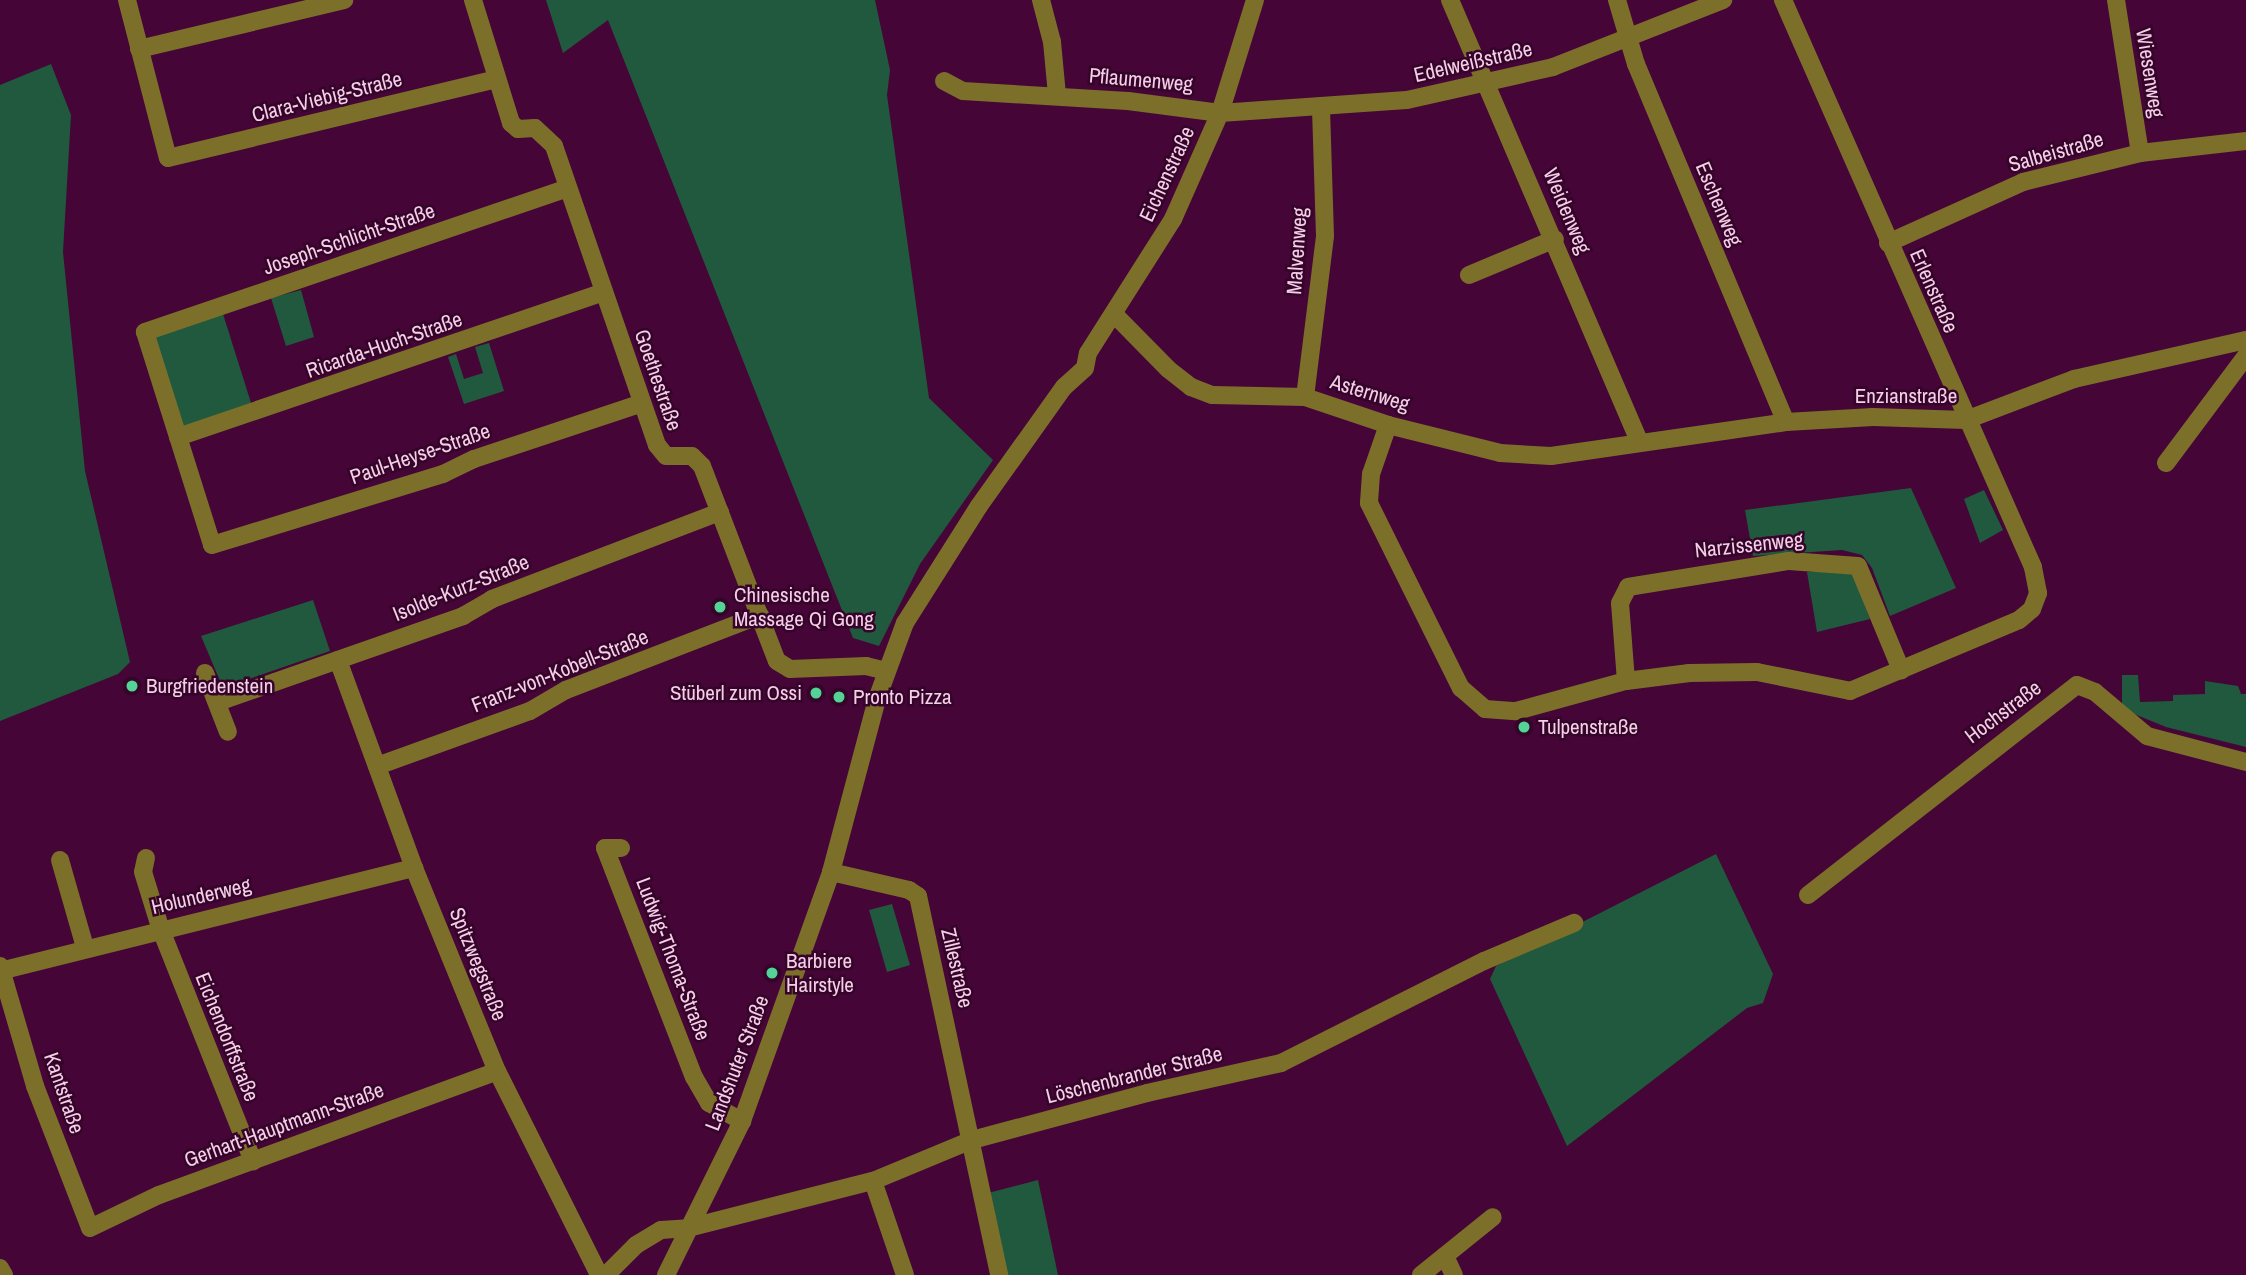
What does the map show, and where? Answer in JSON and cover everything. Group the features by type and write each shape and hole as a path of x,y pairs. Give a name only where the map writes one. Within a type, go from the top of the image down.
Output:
{"street":[{"path":"127,0 139,49 344,0"},
{"name":"Goethestraße","path":"473,0 510,124 518,130 536,128 550,139 660,452 698,460 777,661 785,668 866,666 887,671"},
{"name":"Pflaumenweg","path":"1041,0 1052,43 1057,95"},
{"name":"Eichenstraße","path":"877,699 926,585 1064,387 1085,368 1088,353 1173,219 1220,114 1255,0"},
{"name":"Weidenweg","path":"1450,0 1555,239 1639,442"},
{"name":"Eschenweg","path":"1617,0 1630,39 1786,422"},
{"name":"Edelweißstraße","path":"1220,114 1407,100 1488,84 1630,39 1723,0"},
{"name":"Erlenstraße","path":"1783,0 2033,567 2037,601 2019,620 1901,670"},
{"name":"Wiesenweg","path":"2116,0 2140,153"},
{"name":"Clara-Viebig-Straße","path":"139,49 168,158 497,79"},
{"name":"Pflaumenweg","path":"944,82 962,91 1057,95 1220,114"},
{"name":"Malvenweg","path":"1305,397 1325,236 1321,108"},
{"name":"Salbeistraße","path":"1888,243 2023,182 2140,153 2246,141"},
{"name":"Joseph-Schlicht-Straße","path":"178,438 145,332 568,188"},
{"path":"1469,275 1555,239"},
{"name":"Ricarda-Huch-Straße","path":"178,438 604,292"},
{"name":"Asternweg","path":"1114,314 1191,387 1212,395 1305,397 1388,425 1500,453 1551,456 1639,442"},
{"name":"Enzianstraße","path":"1639,442 1786,422 1873,417 1966,420 2074,379 2246,340"},
{"path":"2166,463 2246,356"},
{"name":"Paul-Heyse-Straße","path":"178,438 212,545 443,474 474,459 642,403"},
{"path":"1388,425 1371,474 1369,503 1469,699 1485,709 1516,711 1626,681 1689,673 1757,673 1839,691 1866,686 1901,670"},
{"name":"Isolde-Kurz-Straße","path":"218,702 463,616 492,599 720,512"},
{"name":"Narzissenweg","path":"1626,681 1620,603 1628,587 1789,561 1858,566 1901,670"},
{"name":"Franz-von-Kobell-Straße","path":"377,766 530,711 566,690 760,615"},
{"name":"Spitzwegstraße","path":"338,660 414,868 497,1071 599,1275"},
{"path":"205,673 228,732"},
{"name":"Hochstraße","path":"1808,895 2077,685 2095,692 2147,736 2246,762"},
{"name":"Landshuter Straße","path":"666,1275 742,1121 831,872 877,699"},
{"name":"Ludwig-Thoma-Straße","path":"621,848 605,848 694,1077 709,1103 742,1121"},
{"name":"Eichendorffstraße","path":"146,858 144,872 161,930 253,1161"},
{"path":"60,860 85,947"},
{"name":"Holunderweg","path":"1,969 414,868"},
{"name":"Zillestraße","path":"831,872 909,890 918,896 972,1140"},
{"name":"Löschenbrander Straße","path":"606,1275 636,1245 661,1230 688,1228 873,1181 972,1140 1147,1093 1281,1063 1484,961 1574,923"},
{"name":"Kantstraße","path":"1,969 35,1086 90,1228"},
{"name":"Gerhart-Hauptmann-Straße","path":"90,1228 159,1195 497,1071"},
{"path":"972,1140 999,1275"},
{"path":"873,1181 905,1275"},
{"path":"1422,1275 1493,1217"},
{"path":"1445,1256 1454,1275"},
{"path":"0,1268 4,1275"}],"green space":[{"path":"546,0 875,0 890,70 887,95 929,398 993,460 920,564 879,646 853,638 608,20 563,53"},
{"path":"51,64 71,115 63,252 85,471 130,662 118,674 0,721 0,85"},
{"path":"301,290 314,337 286,346 271,298"},
{"path":"223,314 252,406 184,429 153,341 156,333"},
{"path":"489,343 504,391 464,404 448,357 456,354 464,379 483,373 475,347"},
{"path":"1911,488 1956,588 1890,616 1872,568 1862,555 1842,550 1753,556 1745,510"},
{"path":"1984,490 2003,530 1980,543 1964,499"},
{"path":"1837,570 1853,574 1870,619 1817,632 1807,572"},
{"path":"313,600 330,651 223,688 201,636"},
{"path":"2122,675 2138,675 2140,702 2173,701 2173,695 2205,694 2205,681 2238,686 2241,694 2246,694 2246,747 2166,727 2122,709"},
{"path":"1716,854 1773,974 1763,1003 1747,1008 1567,1146 1490,979 1496,966"},
{"path":"892,904 910,965 887,972 869,910"},
{"path":"1038,1180 1058,1275 1005,1275 988,1193"}],"place":[{"name":"Chinesische Massage Qi Gong","path":"720,607"},
{"name":"Burgfriedenstein","path":"132,686"},
{"name":"Stüberl zum Ossi","path":"816,693"},
{"name":"Pronto Pizza","path":"839,697"},
{"name":"Tulpenstraße","path":"1524,727"},
{"name":"Barbiere Hairstyle","path":"772,973"}]}
